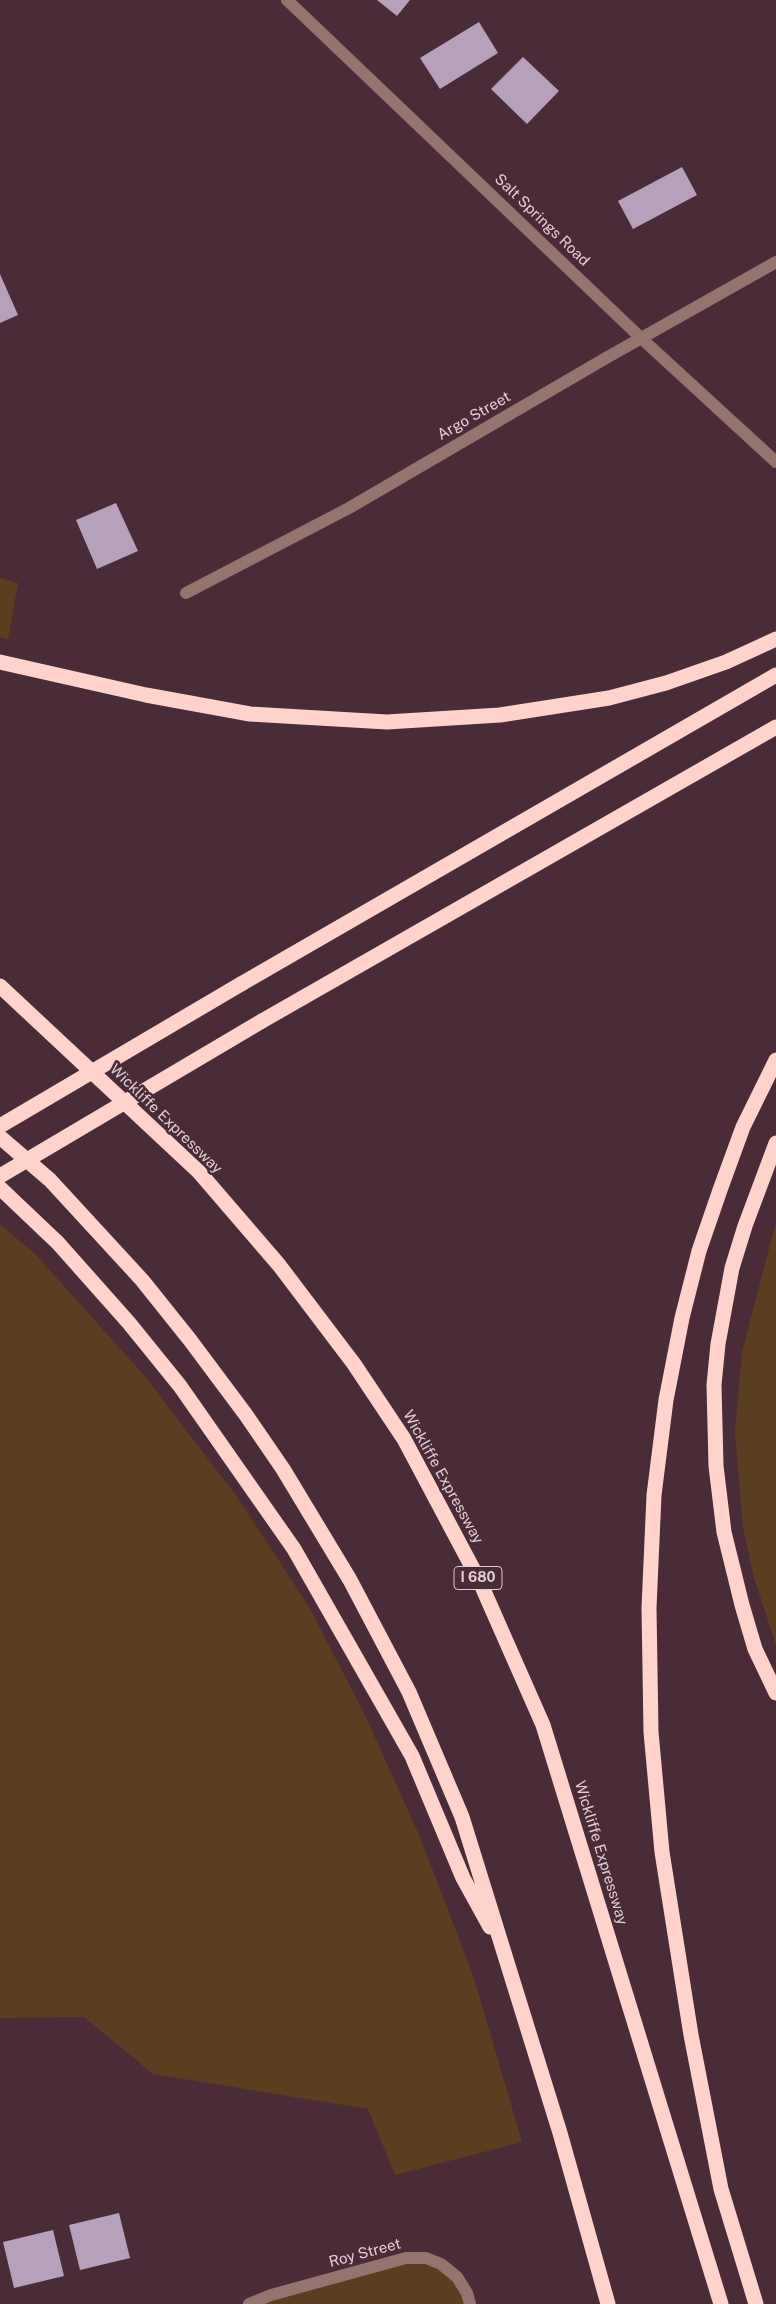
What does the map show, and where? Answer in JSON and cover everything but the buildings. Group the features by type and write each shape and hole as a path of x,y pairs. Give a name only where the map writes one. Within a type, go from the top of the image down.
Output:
{"highway":[{"path":"0,662 146,695 250,714 387,722 500,715 609,698 666,683 726,662 772,641"},
{"path":"0,1126 241,984 776,675"},
{"path":"0,1176 262,1021 776,727"},
{"name":"Wickliffe Expressway","path":"0,986 199,1172 280,1265 354,1364 404,1439 480,1582 543,1725 721,2304"},
{"path":"756,2304 721,2190 691,2034 662,1852 651,1732 649,1608 654,1495 666,1400 682,1318 699,1251 720,1190 744,1127 776,1060"},
{"path":"0,1137 50,1180 142,1280 224,1385 288,1477 350,1580 408,1692 462,1817 578,2193 608,2304"},
{"path":"776,1143 745,1226 732,1268 718,1344 714,1385 714,1426 720,1504 730,1560 755,1649 776,1693"},
{"path":"0,1188 58,1243 135,1330 180,1386 294,1549 412,1756 463,1878 507,1960"}],"street":[{"name":"Salt Springs Road","path":"287,0 642,338 776,462"},
{"name":"Argo Street","path":"186,593 348,508 776,262"},
{"name":"Roy Street","path":"249,2304 271,2295 406,2258 426,2258 441,2264 457,2277 467,2293 470,2304"}],"shaded area":[{"path":"0,578 18,583 8,639 0,637"},
{"path":"776,1222 776,1645 754,1578 743,1527 735,1432 742,1352"},
{"path":"0,1224 36,1255 143,1374 238,1498 309,1607 364,1713 420,1837 474,1978 522,2142 395,2175 368,2109 153,2074 84,2017 0,2018"},
{"path":"406,2258 441,2264 470,2304 249,2304"}]}
